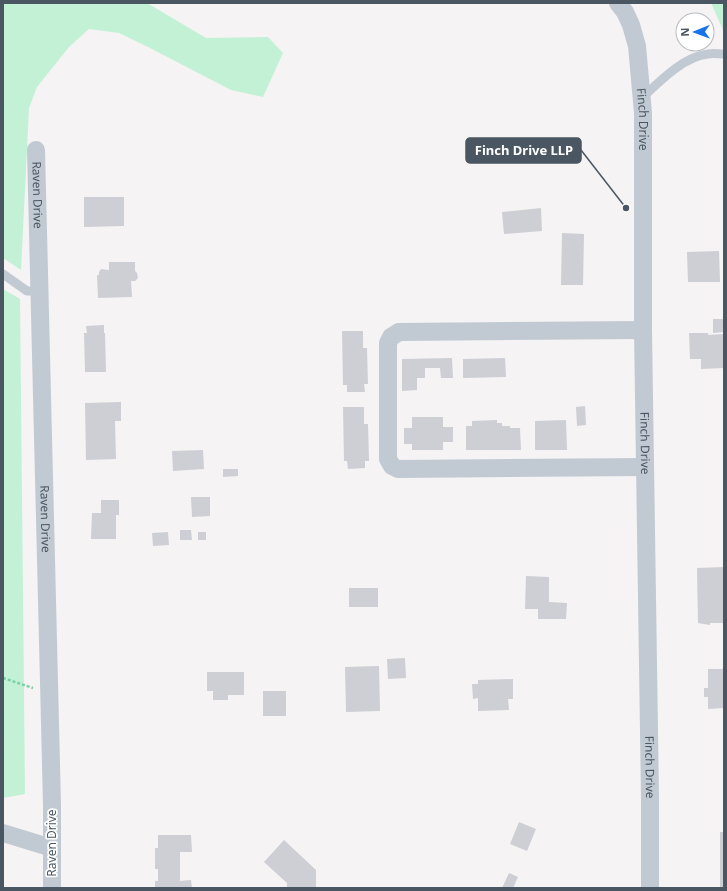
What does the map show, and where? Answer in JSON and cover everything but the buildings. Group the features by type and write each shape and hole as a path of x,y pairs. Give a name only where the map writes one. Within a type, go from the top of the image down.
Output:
{"street":[{"name":"Finch Drive","path":"618,3 625,12 631,25 637,46 643,113 643,330 650,888"},
{"name":"Raven Drive","path":"36,150 49,690 52,888"},
{"path":"643,330 399,332 391,337 388,343 388,459 392,466 398,470 645,467"},
{"path":"3,833 52,848"}],"lane":[{"path":"642,98 662,79 689,59 707,54 724,54"},
{"path":"3,274 27,291 40,291"}],"path":[{"path":"3,678 33,688 49,690"}],"green space":[{"path":"3,3 147,3 206,38 268,37 283,53 263,97 231,90 119,33 89,29 69,47 37,87 29,108 21,270 3,258"},
{"path":"711,3 724,3 724,30 723,30"},
{"path":"3,289 20,299 25,794 3,798"}],"place":[{"name":"Finch Drive LLP","path":"626,208"}]}
